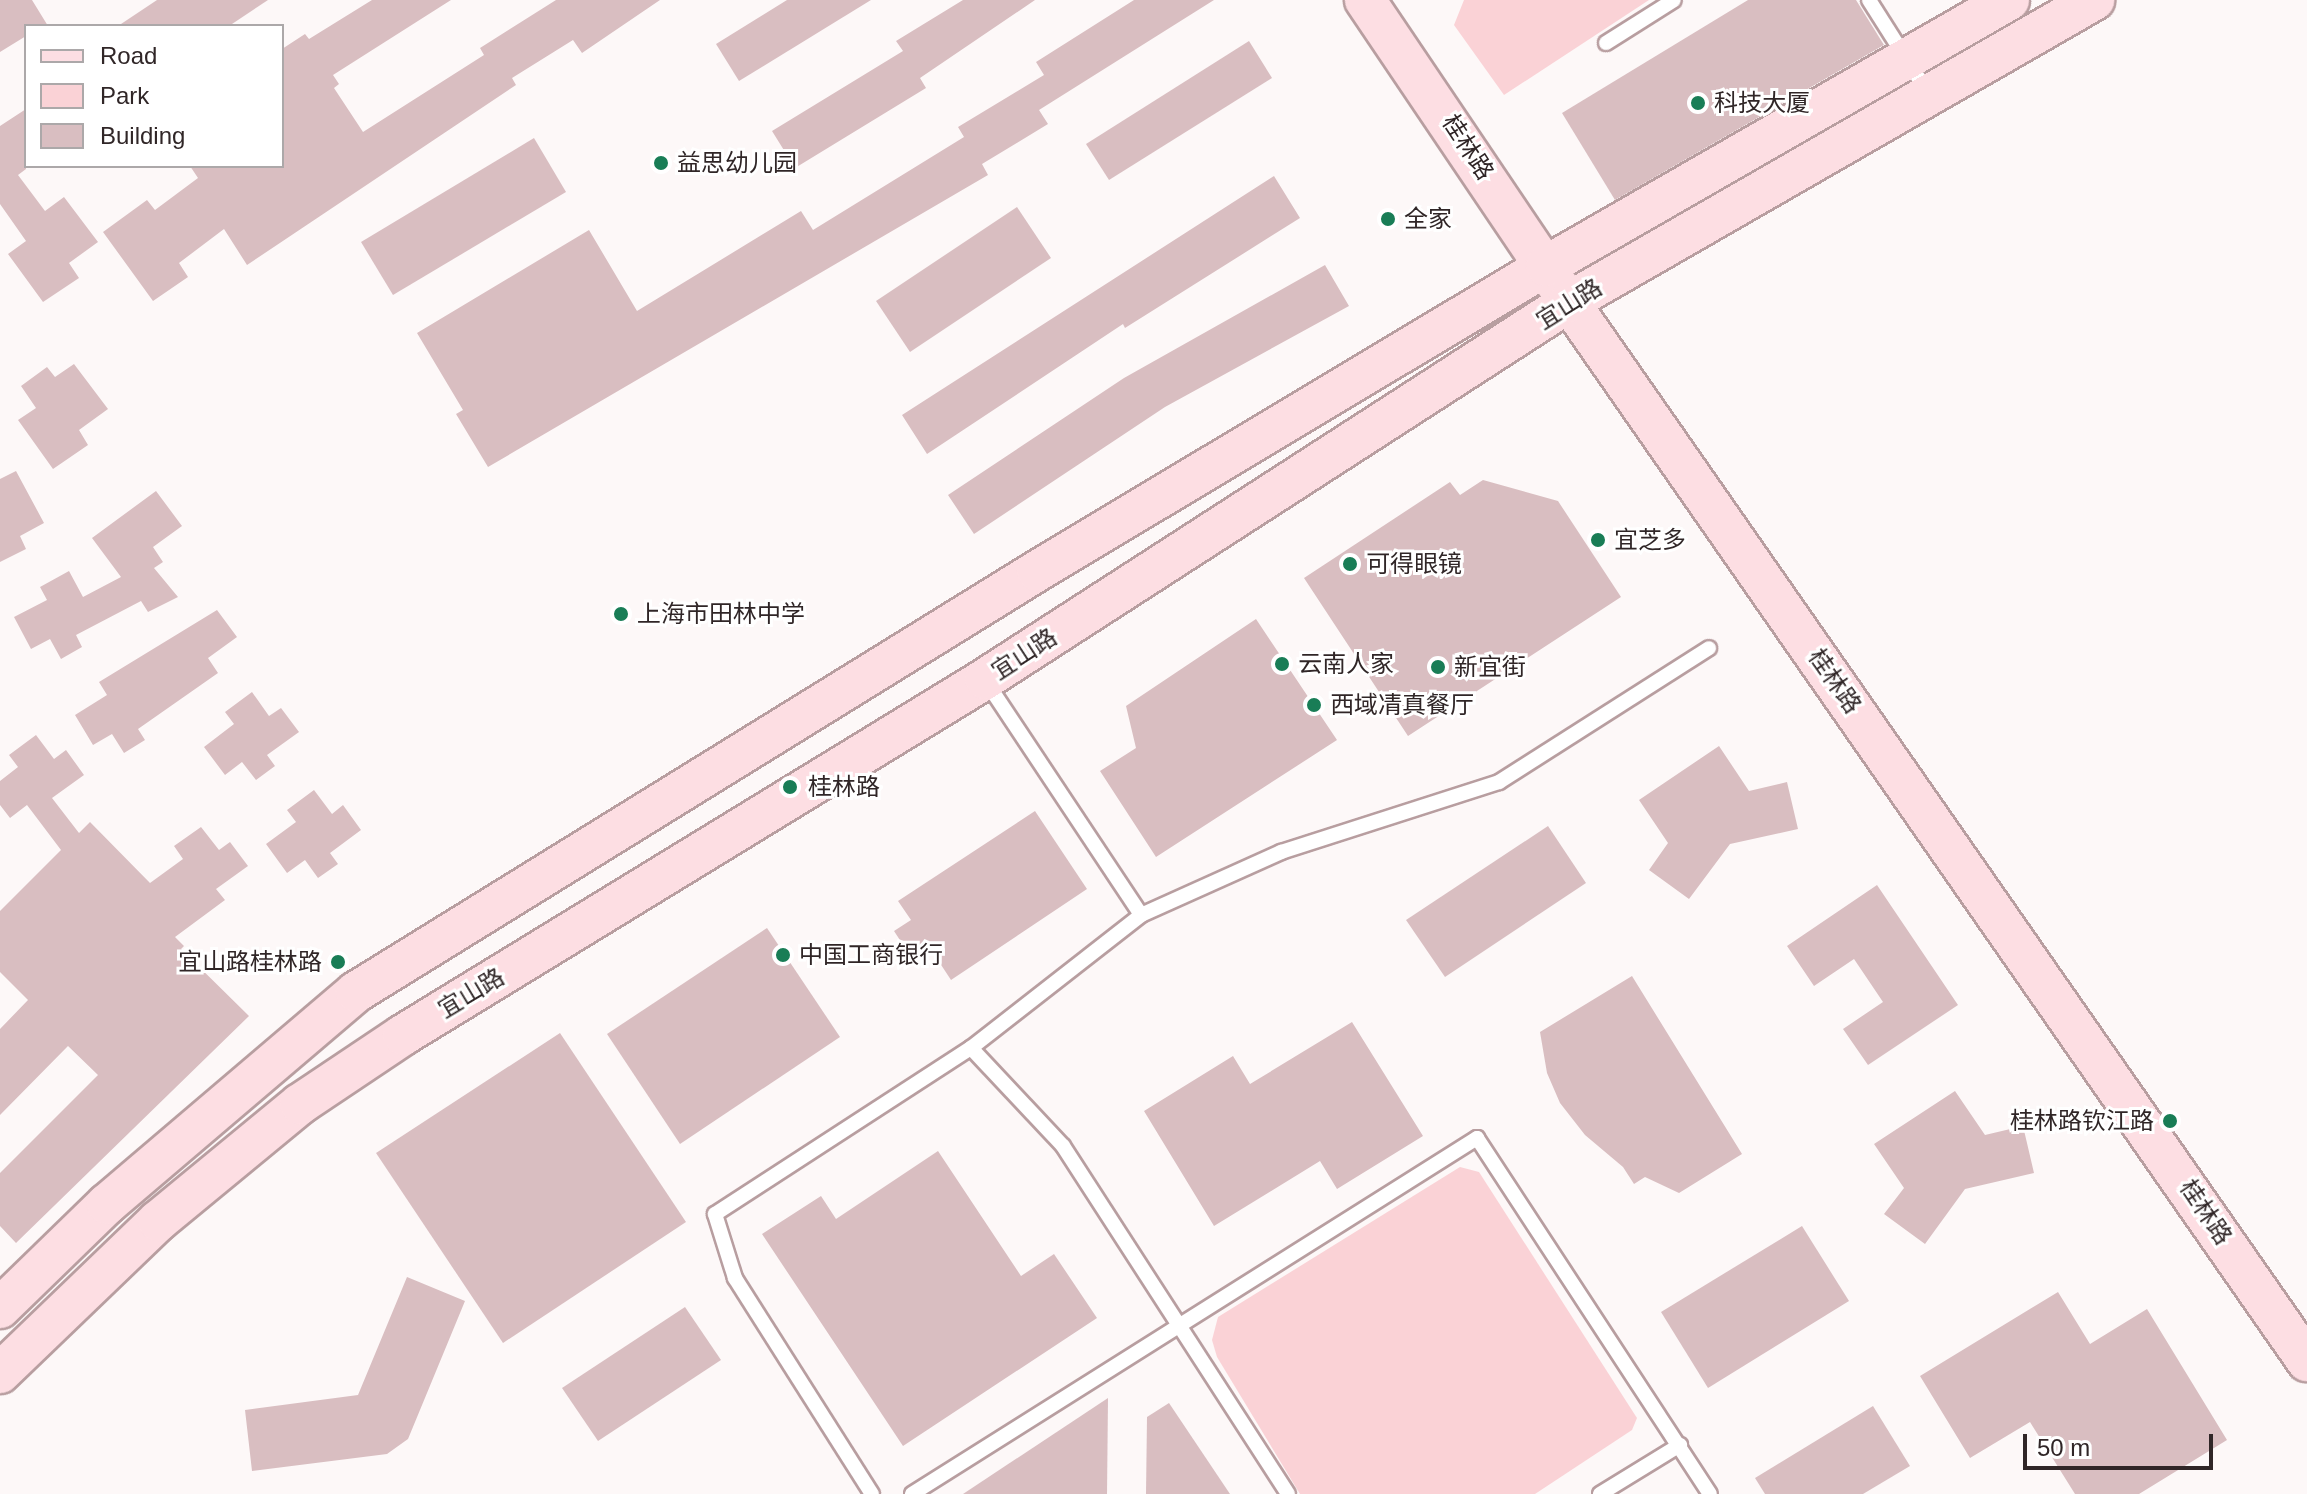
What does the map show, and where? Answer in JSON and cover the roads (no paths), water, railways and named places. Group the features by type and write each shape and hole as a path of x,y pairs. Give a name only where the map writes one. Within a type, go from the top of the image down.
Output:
{"main road":[{"name":"桂林路","path":"1365,0 1569,302 2307,1361"},
{"name":"宜山路","path":"0,1308 130,1184 356,992 1037,571 1546,266 2009,0"},
{"name":"宜山路","path":"0,1373 158,1221 300,1104 416,1026 985,679 1569,302 2094,0"}],"lane":[{"path":"1606,43 1674,0"},
{"path":"1869,0 1928,93"},
{"path":"872,1494 735,1278 715,1214 971,1048 1141,915 1281,852 1499,782 1709,648"},
{"path":"985,679 1141,915"},
{"path":"971,1048 1063,1146 1288,1494"},
{"path":"912,1494 1477,1138 1710,1494"},
{"path":"1600,1494 1680,1445"}],"place":[{"name":"科技大厦","path":"1698,103"},
{"name":"益思幼儿园","path":"661,163"},
{"name":"全家","path":"1388,219"},
{"name":"宜芝多","path":"1598,540"},
{"name":"可得眼镜","path":"1350,564"},
{"name":"上海市田林中学","path":"621,614"},
{"name":"云南人家","path":"1282,664"},
{"name":"新宜街","path":"1438,667"},
{"name":"西域凊真餐厅","path":"1314,705"},
{"name":"桂林路","path":"790,787"},
{"name":"中国工商银行","path":"783,955"},
{"name":"宜山路桂林路","path":"338,962"},
{"name":"桂林路钦江路","path":"2170,1121"}]}
